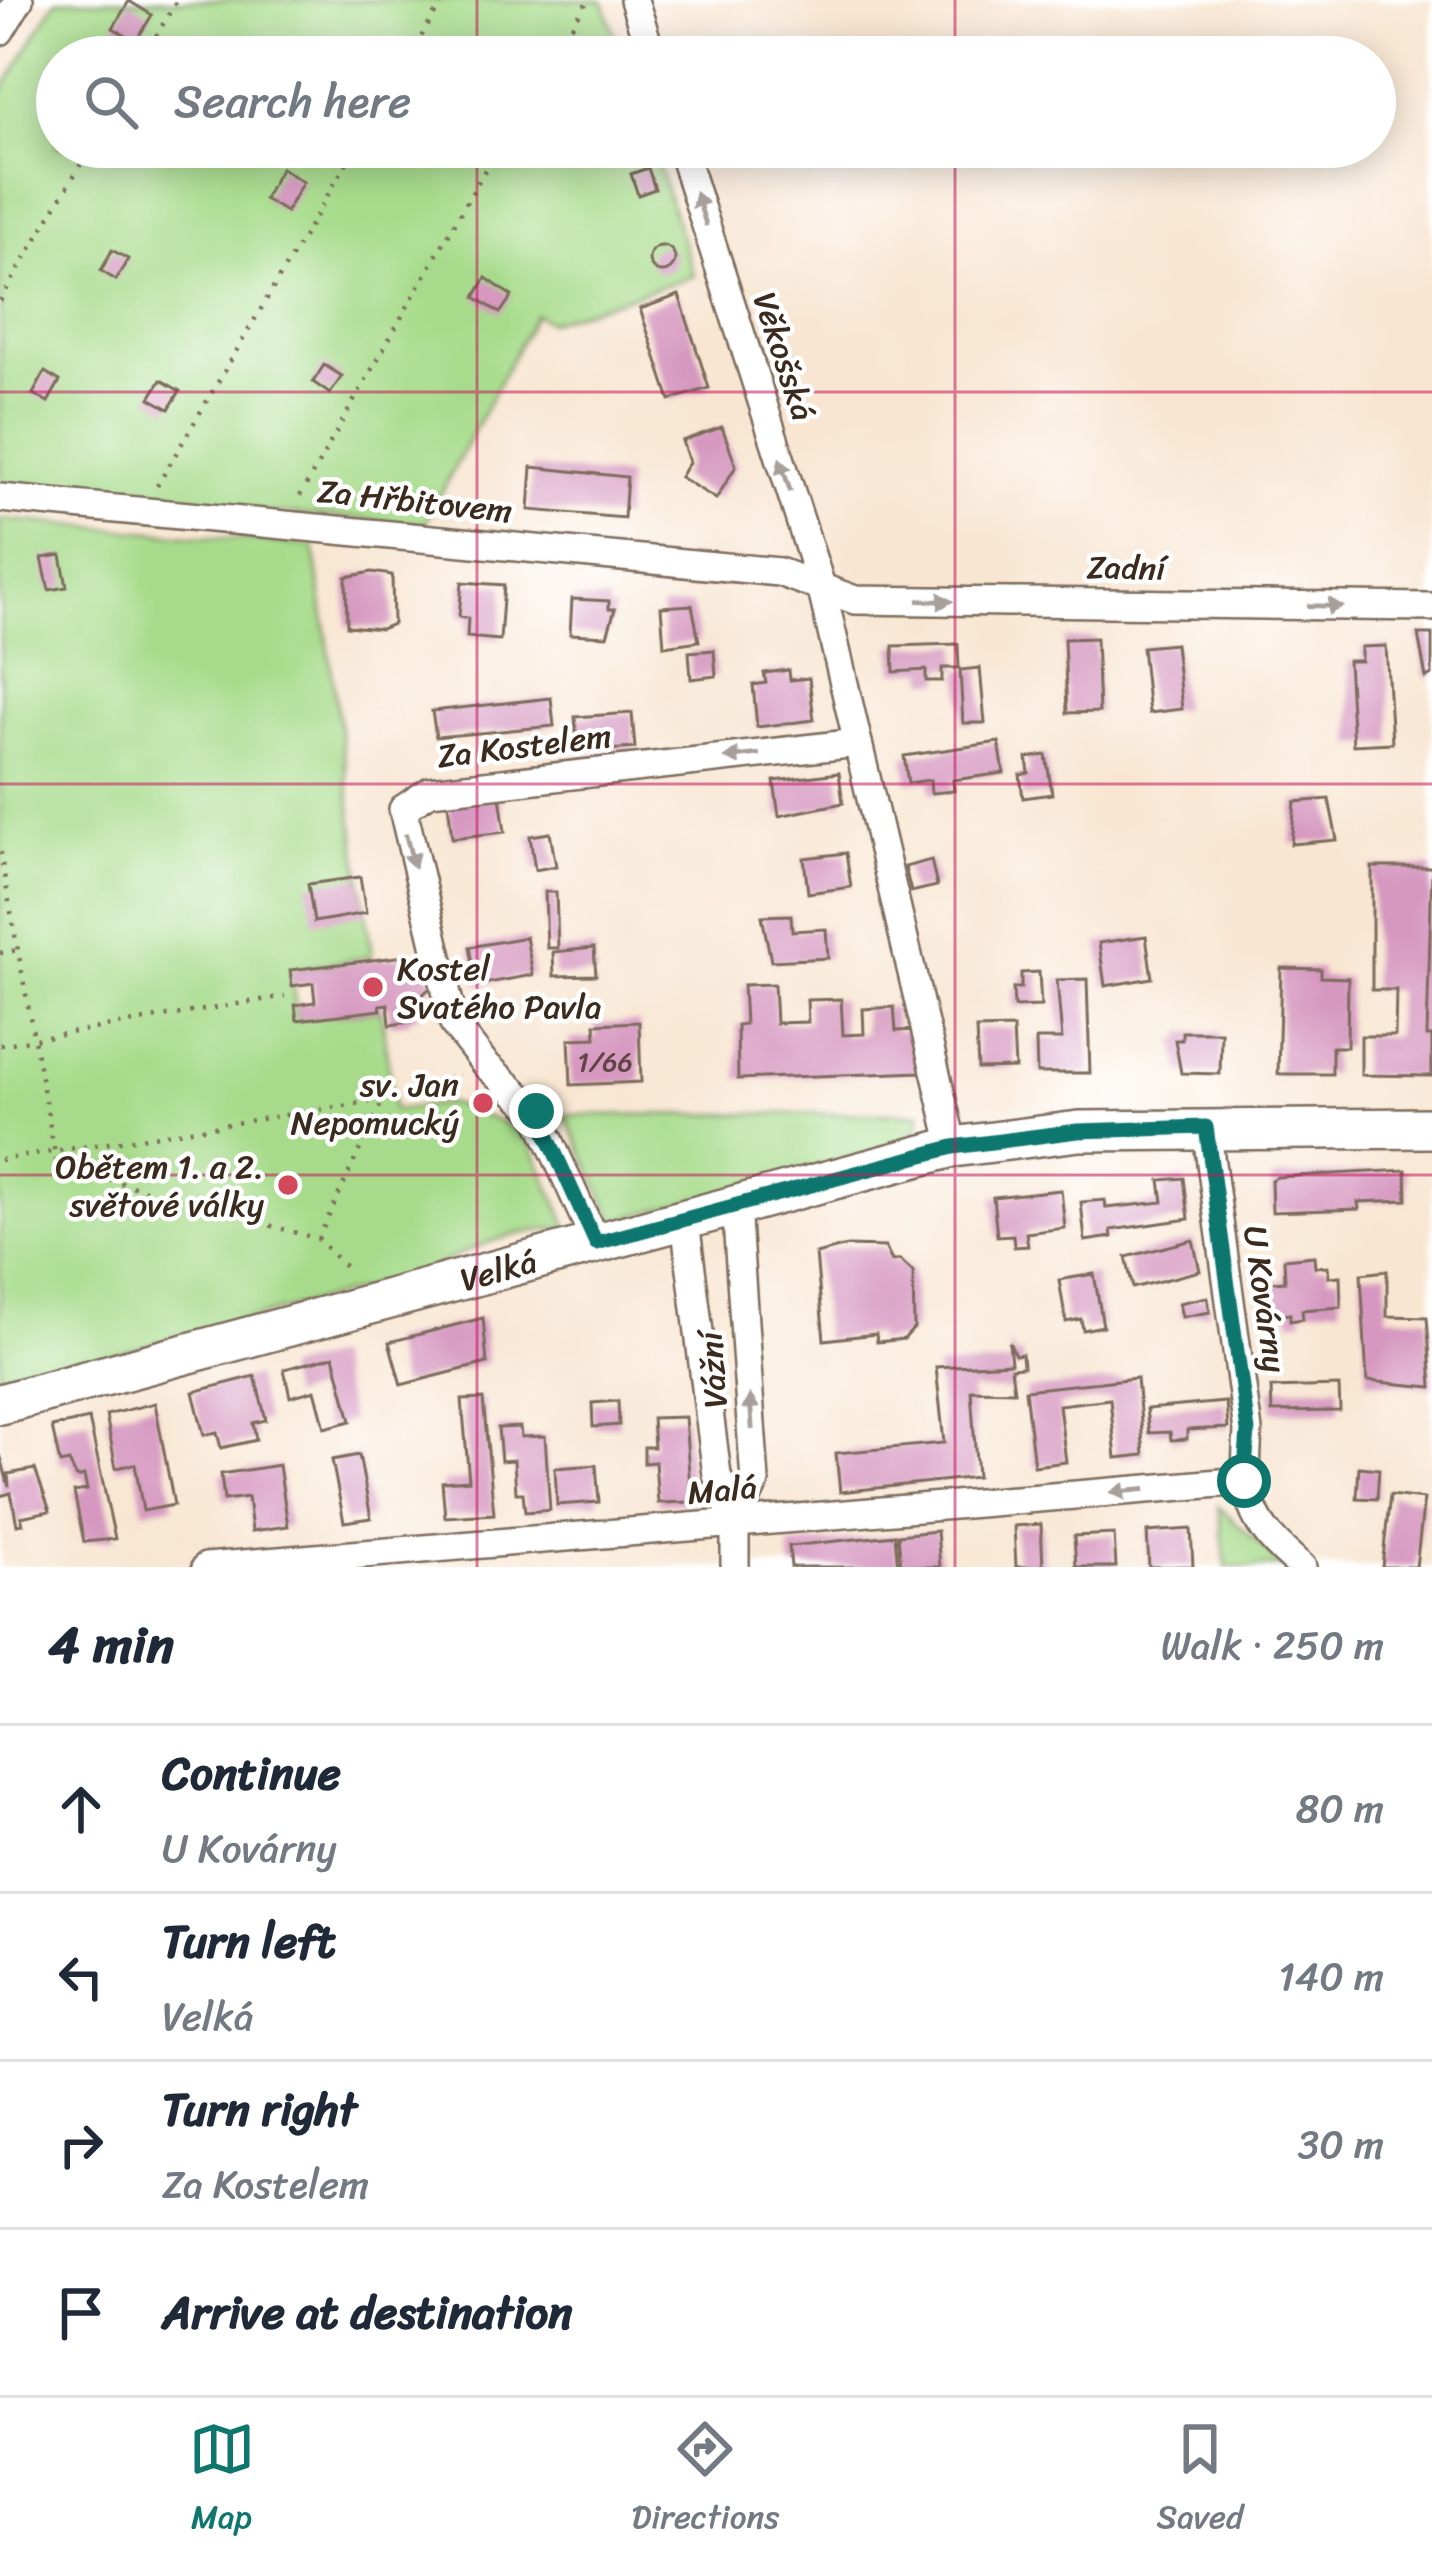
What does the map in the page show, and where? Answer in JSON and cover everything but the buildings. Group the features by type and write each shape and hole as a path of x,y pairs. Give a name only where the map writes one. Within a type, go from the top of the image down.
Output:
{"street":[{"path":"0,31 19,0"},
{"path":"634,0 645,36"},
{"name":"Věkošská","path":"688,168 821,586"},
{"name":"Za Hřbitovem","path":"0,499 779,572 821,586"},
{"path":"821,586 953,1147"},
{"name":"Zadní","path":"821,586 855,600 1432,607"},
{"name":"Za Kostelem","path":"596,1243 543,1121 484,1064 454,1024 402,823 408,802 430,790 858,743"},
{"name":"U Kovárny","path":"1206,1127 1248,1431 1244,1481"},
{"name":"Velká","path":"0,1404 953,1147 1078,1131 1432,1128"},
{"name":"Vážní","path":"735,1524 755,1481 736,1207"},
{"name":"Vážní","path":"685,1221 717,1475 735,1524 735,1567"},
{"path":"1244,1481 1252,1514 1272,1541 1303,1567"},
{"name":"Malá","path":"206,1567 1244,1481"}],"path":[{"path":"156,36 177,0"},
{"path":"422,36 443,0"},
{"path":"566,36 588,0"},
{"path":"0,302 79,168"},
{"path":"142,512 344,168"},
{"path":"290,524 297,501 486,168"},
{"path":"0,852 57,1165 318,1239 380,1301"},
{"path":"0,953 18,950"},
{"path":"0,1046 285,996"},
{"path":"0,1160 383,1100 484,1064"},
{"path":"318,1239 383,1100"}],"green space":[{"path":"56,0 603,0 615,36 36,36 36,168 659,168 694,276 548,322 535,314 425,524 0,492 0,95"},
{"path":"0,519 314,546 372,956 291,970 297,1019 381,1010 394,1110 449,1103 525,1131 568,1228 511,1236 424,1273 0,1384"},
{"path":"920,1113 918,1129 892,1148 614,1221 565,1115"},
{"path":"1219,1507 1284,1567 1226,1567"}],"place":[{"name":"Kostel Svatého Pavla","path":"373,987"},
{"name":"sv. Jan Nepomucký","path":"483,1103"},
{"name":"Obětem 1. a 2. světové války","path":"288,1185"}],"route":[{"path":"536,1111 596,1243 953,1147 1078,1131 1206,1127 1248,1431 1244,1481"}]}
